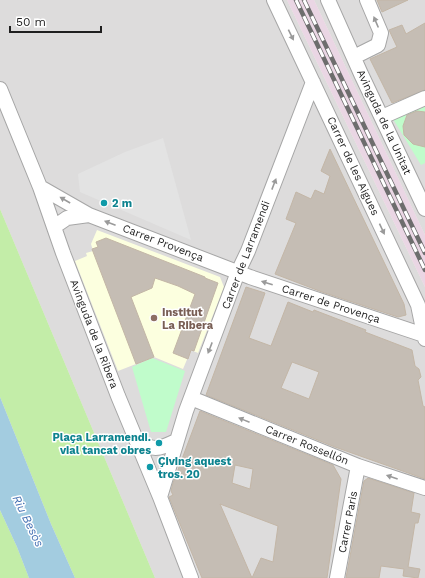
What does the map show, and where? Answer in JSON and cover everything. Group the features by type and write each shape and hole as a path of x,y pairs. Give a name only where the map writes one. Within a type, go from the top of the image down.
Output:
{"street":[{"name":"Carrer de les Aigues","path":"274,0 418,305 425,336"},
{"name":"Avinguda de la Unitat","path":"328,0 425,209"},
{"name":"Avinguda de la Unitat","path":"354,57 378,45 381,33 367,0"},
{"name":"Carrer de Larramendi","path":"160,496 176,441 191,398 238,272 248,251 314,82"},
{"name":"Avinguda de la Ribera","path":"0,89 40,187 136,440 160,496 191,578"},
{"path":"382,117 425,98"},
{"name":"Carrer Provença","path":"40,187 88,215 238,272"},
{"name":"Carrer Provença","path":"54,226 67,218 88,215"},
{"name":"Carrer de Provença","path":"238,272 250,278 425,336"},
{"name":"Carrer Rossellón","path":"191,398 358,466 425,488"},
{"path":"136,440 145,446 155,449 176,441"},
{"name":"Carrer Paris","path":"337,578 358,466"}],"shaded area":[{"path":"0,0 287,0 425,287 425,578 155,578 0,209"},
{"path":"287,0 314,0 425,235 425,287"},
{"path":"314,0 425,0 425,235"},
{"path":"163,138 191,240 80,192 78,174 125,152"},
{"name":"Institut La Ribera","path":"97,230 220,277 224,287 198,353 191,350 183,369 154,357 118,371 75,261 87,256 86,253 93,251 91,244"}],"green space":[{"path":"425,104 425,163 421,165 393,119"},
{"path":"0,209 155,578 75,578 51,524 0,397"},
{"path":"152,358 185,371 166,432 151,432 132,367"},
{"path":"0,510 17,547 29,578 0,578"}],"water":[{"name":"Riu Besòs","path":"0,397 51,524 75,578 29,578 0,510"}],"building":[{"path":"377,0 408,0 382,12"},
{"path":"425,23 425,90 392,103 370,59 397,47 389,30 402,25 406,34"},
{"path":"417,111 425,112 425,147 413,144 404,135 403,126 407,115"},
{"path":"330,149 404,304 406,315 398,317 322,292 275,274 296,223 286,219 296,192 311,199 315,190 324,194 330,176 321,171"},
{"path":"106,238 218,283 194,351 191,350 188,359 173,353 195,294 155,278 152,288 131,297 154,357 136,364 92,249 98,247 96,242"},
{"path":"246,287 265,293 249,338 271,346 288,302 313,312 314,310 412,350 415,366 419,369 421,377 418,380 423,406 425,407 425,479 335,447 206,395","holes":["292,362 319,372 309,399 281,388"]},
{"path":"200,411 333,465 341,479 327,578 252,578 202,578 169,497 173,495 171,491","holes":["235,465 253,469 250,489 232,483","220,504 278,526 273,562 261,558 252,578"]},
{"path":"368,478 414,493 411,512 420,514 418,523 415,523 408,567 420,569 418,578 403,576 404,569 381,566 379,578 346,578 364,481"}],"railway":[{"path":"296,0 425,270"},
{"path":"304,0 425,253"}],"place":[{"name":"2 m","path":"104,203"},
{"name":"Institut La Ribera","path":"154,318"},
{"name":"Plaça Larramendi. vial tancat obres","path":"159,443"},
{"name":"Çiving aquest tros. 20","path":"150,467"}]}
